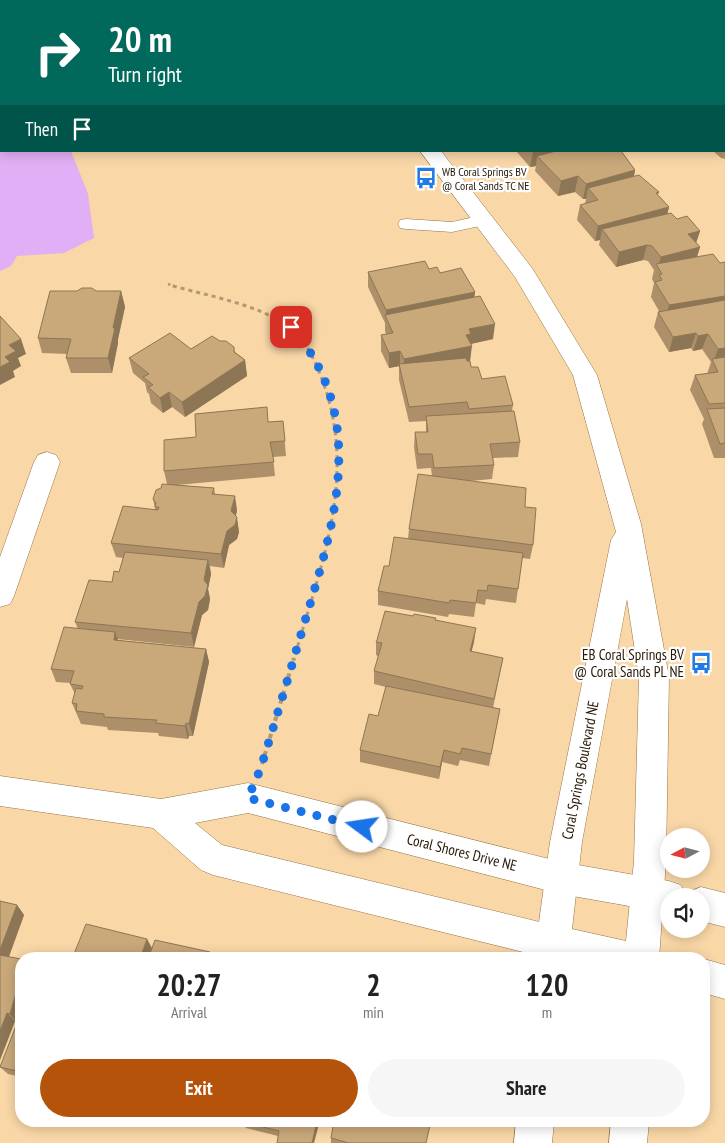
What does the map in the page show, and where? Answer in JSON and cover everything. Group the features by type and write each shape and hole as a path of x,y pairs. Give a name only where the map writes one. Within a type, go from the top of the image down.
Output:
{"street":[{"name":"Coral Springs Boulevard NE","path":"431,152 524,273 585,376 628,524 654,677 650,861 658,894 644,952"},
{"path":"0,596 47,462"},
{"name":"Coral Springs Boulevard NE","path":"551,951 566,842 628,524"},
{"name":"Coral Shores Drive NE","path":"0,791 161,814 248,798 561,878 658,894"},
{"path":"161,814 213,859 551,951"},
{"path":"710,906 725,910"},
{"path":"710,978 725,982"},
{"path":"533,1143 534,1127"},
{"path":"628,1143 629,1127"}],"lane":[{"path":"406,224 452,227 483,220"}],"path":[{"path":"168,284 270,317 291,327 305,343 328,389 337,426 338,495 328,544 260,770 248,798"}],"shaded area":[{"path":"0,152 71,152 88,194 94,238 64,253 17,256 11,266 0,271"}],"building":[{"path":"552,152 622,152 635,170 586,184 578,176 561,181 537,156"},
{"path":"639,175 659,192 656,193 669,207 598,226 580,205 598,200 588,188"},
{"path":"671,213 677,219 687,216 700,231 688,234 700,247 661,257 652,246 647,245 619,252 602,229"},
{"path":"713,254 720,263 725,262 725,296 669,305 655,282 662,280 659,275 662,274 656,264"},
{"path":"425,261 429,269 437,267 440,273 461,268 475,292 386,310 368,272"},
{"path":"82,288 92,288 96,291 121,291 108,358 66,358 71,339 38,338 50,291 77,291"},
{"path":"480,296 495,324 469,329 471,334 466,335 472,346 404,359 400,351 389,353 381,335 393,333 385,315"},
{"path":"725,300 725,348 718,349 708,334 698,336 696,333 673,337 658,312"},
{"path":"0,316 21,339 9,345 16,351 5,357 10,362 0,367"},
{"path":"170,333 191,349 212,336 220,341 226,341 234,347 234,352 245,360 182,402 169,392 160,398 148,387 153,385 143,377 149,374 129,358"},
{"path":"725,357 725,403 709,404 695,375 718,372 712,359"},
{"path":"466,358 467,361 470,361 471,367 478,367 482,379 505,376 513,405 469,409 467,402 409,407 399,364"},
{"path":"267,407 268,422 283,421 285,441 270,442 274,462 164,471 164,440 196,437 195,414"},
{"path":"725,408 725,443 720,444 707,409"},
{"path":"514,411 520,442 490,444 494,465 434,468 432,454 418,454 415,432 428,432 426,416"},
{"path":"418,474 526,488 525,507 536,508 533,545 409,529"},
{"path":"162,484 214,488 212,494 235,496 231,511 237,517 235,525 227,531 221,554 111,543 123,506 158,510 159,507 155,507 156,503 153,499 156,490 161,488"},
{"path":"394,537 523,553 518,589 488,585 487,591 478,590 476,603 450,600 449,603 378,591 384,566 389,566"},
{"path":"125,552 208,560 204,580 208,585 205,596 199,602 191,633 75,622 89,580 112,582 114,571 119,572"},
{"path":"385,611 436,618 435,620 476,628 470,651 503,658 494,699 374,671 382,643 376,642"},
{"path":"64,627 115,632 114,640 206,649 189,724 186,723 185,726 155,723 157,720 104,717 104,714 76,711 77,704 72,703 76,688 82,689 83,686 70,684 74,671 51,669"},
{"path":"386,686 500,709 491,754 462,748 460,754 444,750 440,767 360,750 369,714 378,716"},
{"path":"0,901 17,905 0,950"},
{"path":"86,924 147,939 142,952 75,952"},
{"path":"155,940 210,952 151,952"},
{"path":"0,955 15,958 15,997 10,1014 7,1013 0,1031"},
{"path":"15,1028 15,1071 0,1067"},
{"path":"263,1127 316,1127 312,1143 277,1143 279,1131"},
{"path":"333,1127 430,1127 426,1143 349,1143 331,1138"}],"place":[{"name":"WB Coral Springs BV @ Coral Sands TC NE","path":"426,178"},
{"name":"EB Coral Springs BV @ Coral Sands PL NE","path":"701,663"}],"route":[{"path":"291,327 305,343 328,389 337,426 338,495 328,544 260,770 248,798 362,827"}]}
